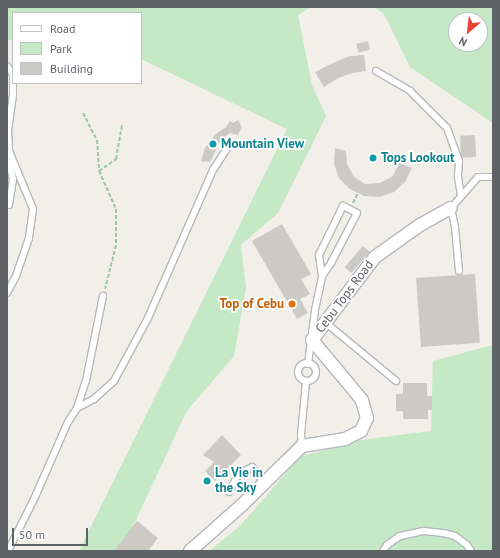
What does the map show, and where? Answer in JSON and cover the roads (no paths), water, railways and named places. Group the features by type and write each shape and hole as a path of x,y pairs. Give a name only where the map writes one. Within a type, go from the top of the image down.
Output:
{"street":[{"name":"Cebu Tops Road","path":"302,446 346,439 361,431 367,418 362,400 312,340 375,257 420,225 451,208"},
{"path":"190,551 242,506 264,482 302,446"}],"lane":[{"path":"376,71 410,91 447,128 459,161 458,177 460,195"},
{"path":"9,204 13,179 8,160 8,130 13,84"},
{"path":"77,408 94,399 114,382 148,318 213,170 228,145"},
{"path":"7,293 16,276 28,238 33,209 9,151"},
{"path":"459,271 455,227 451,208 460,195 478,177 493,177"},
{"path":"308,364 315,310 322,276 319,255 343,206 357,213 331,263 322,276"},
{"path":"8,551 35,497 68,422 77,408 86,381 103,296"},
{"path":"326,323 396,381"},
{"path":"308,364 312,365 316,373 314,378 306,381 302,380 298,374 300,366 308,364"},
{"path":"302,446 301,435 306,381"},
{"path":"229,492 238,475 252,467 264,482"},
{"path":"382,551 386,545 400,536 424,531 455,536 467,545 471,551"}],"place":[{"name":"Mountain View","path":"213,144"},
{"name":"Tops Lookout","path":"373,158"},
{"name":"Top of Cebu","path":"292,304"},
{"name":"La Vie in the Sky","path":"207,481"}]}
